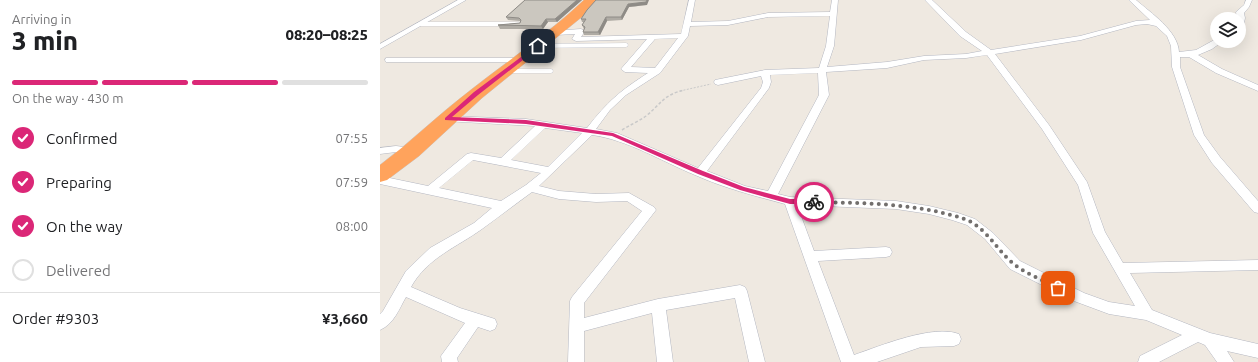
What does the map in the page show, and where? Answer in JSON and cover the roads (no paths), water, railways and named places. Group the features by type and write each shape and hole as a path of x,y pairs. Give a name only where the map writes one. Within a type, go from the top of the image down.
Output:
{"highway":[{"path":"380,175 412,151 476,94 555,33 591,0"}],"street":[{"path":"380,47 463,0"},
{"path":"380,323 388,316 411,275 434,252 478,226 550,172 589,132 607,108 623,93 657,71 684,36 692,0"},
{"path":"771,197 824,95 822,70 830,46 835,0"},
{"path":"928,0 963,34 988,52 1046,127 1083,185 1100,234 1147,314"},
{"path":"1132,0 1170,35 1175,46 1176,68 1199,135 1216,160 1258,209"},
{"path":"1240,12 1247,6 1249,0"},
{"path":"686,24 728,22 768,15 834,14"},
{"path":"718,82 764,73 886,65 917,59 966,56 1081,38 1136,23 1147,22 1157,24"},
{"path":"555,33 581,31 576,39 684,36"},
{"path":"653,37 625,69 657,71"},
{"path":"1176,54 1186,56 1192,55 1210,46"},
{"path":"1192,55 1219,71 1258,88"},
{"path":"389,60 520,60"},
{"path":"700,173 765,88 767,82 764,73"},
{"path":"447,119 526,122 613,135 700,173 743,189 790,201 889,205 929,210 954,216 972,222 989,236 1015,265 1079,298 1109,308 1147,314 1204,337 1258,351"},
{"path":"503,162 542,124"},
{"path":"380,151 396,149 412,151"},
{"path":"429,191 471,156 550,172"},
{"path":"380,180 503,206"},
{"path":"530,188 559,195 596,198 629,197 650,210 577,301 576,362"},
{"path":"790,201 850,362"},
{"path":"810,256 886,252"},
{"path":"1120,268 1258,265"},
{"path":"403,289 439,307 490,324"},
{"path":"577,326 658,304 740,291 757,362"},
{"path":"658,304 665,362"},
{"path":"450,362 449,356 475,320"},
{"path":"1145,360 1204,337"},
{"path":"1204,337 1226,362"},
{"path":"855,362 921,340 954,339"}],"lane":[{"path":"421,24 519,24"},
{"path":"538,46 626,45"},
{"path":"505,71 551,71"}]}
